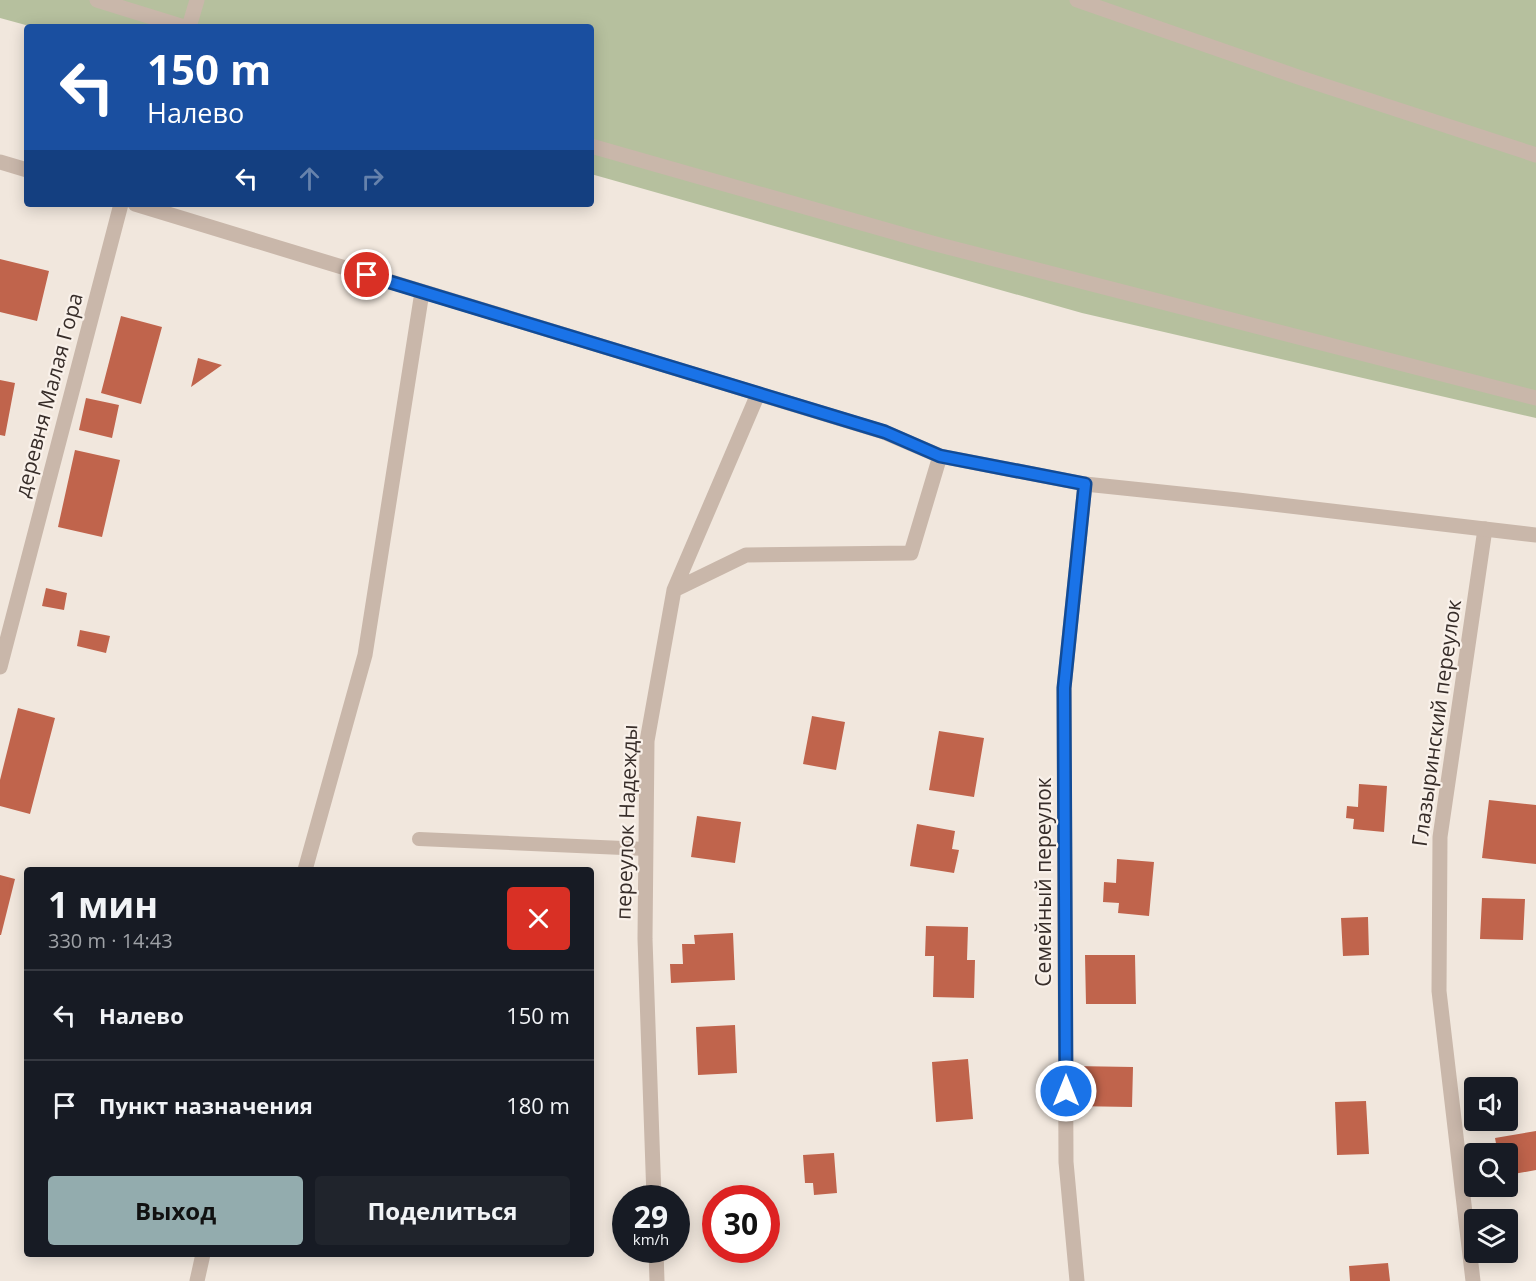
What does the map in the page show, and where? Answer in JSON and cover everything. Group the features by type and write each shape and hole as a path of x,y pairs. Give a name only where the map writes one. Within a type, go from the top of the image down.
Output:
{"street":[{"path":"97,0 174,24"},
{"path":"190,24 197,0"},
{"path":"1077,0 1302,78 1536,155"},
{"path":"594,147 932,243 1536,398"},
{"path":"0,162 24,169"},
{"name":"деревня Малая Гора","path":"0,667 120,207"},
{"path":"146,207 885,432 940,456 1085,484 1536,535"},
{"path":"306,867 365,655 422,292"},
{"name":"переулок Надежды","path":"654,1185 645,939 647,741 674,590 759,394"},
{"path":"674,590 746,555 911,553 940,456"},
{"name":"Семейный переулок","path":"1077,1281 1066,1162 1064,688 1085,484"},
{"name":"Глазыринский переулок","path":"1473,1281 1439,991 1440,837 1485,529"},
{"path":"196,1281 202,1257"},
{"path":"656,1263 657,1281"}],"lane":[{"path":"419,839 646,849"}],"green space":[{"path":"0,0 1536,0 1536,418 1082,313 594,175 594,24 24,25 0,18"}],"building":[{"path":"0,259 49,271 37,321 0,312"},
{"path":"121,316 162,327 141,404 101,393"},
{"path":"198,358 222,365 191,387"},
{"path":"0,380 15,383 5,436 0,435"},
{"path":"86,398 119,405 112,438 79,430"},
{"path":"75,450 120,460 102,537 58,527"},
{"path":"46,588 67,593 64,610 42,606"},
{"path":"80,630 110,636 106,653 77,646"},
{"path":"18,708 55,718 30,814 0,806 0,780"},
{"path":"812,716 845,722 836,770 803,764"},
{"path":"939,731 984,738 974,797 929,790"},
{"path":"1359,784 1387,786 1384,832 1353,829 1354,819 1346,818 1347,806 1358,807"},
{"path":"1489,800 1536,805 1536,864 1482,858"},
{"path":"697,816 741,822 735,863 691,857"},
{"path":"917,824 955,831 952,849 959,850 954,873 910,866"},
{"path":"1117,859 1154,862 1149,916 1118,913 1119,903 1103,902 1104,882 1116,883"},
{"path":"0,875 15,879 1,935 0,935"},
{"path":"1482,898 1525,899 1523,940 1480,939"},
{"path":"1368,917 1369,955 1343,956 1341,918"},
{"path":"926,926 968,927 967,960 975,960 974,998 933,997 934,956 925,956"},
{"path":"733,933 735,980 671,983 670,964 683,964 682,944 695,944 694,935"},
{"path":"1085,955 1135,955 1136,1004 1086,1004"},
{"path":"735,1025 737,1073 698,1075 696,1027"},
{"path":"968,1059 973,1119 936,1122 932,1062"},
{"path":"1073,1066 1133,1067 1132,1107 1072,1106"},
{"path":"1366,1101 1369,1154 1337,1155 1335,1102"},
{"path":"1536,1131 1536,1170 1518,1173 1518,1143 1496,1143 1495,1138"},
{"path":"834,1153 837,1193 814,1195 813,1183 805,1183 803,1155"},
{"path":"1388,1263 1390,1281 1350,1281 1349,1266"}],"route":[{"path":"367,275 885,432 940,456 1085,484 1064,688 1066,1091"}]}
